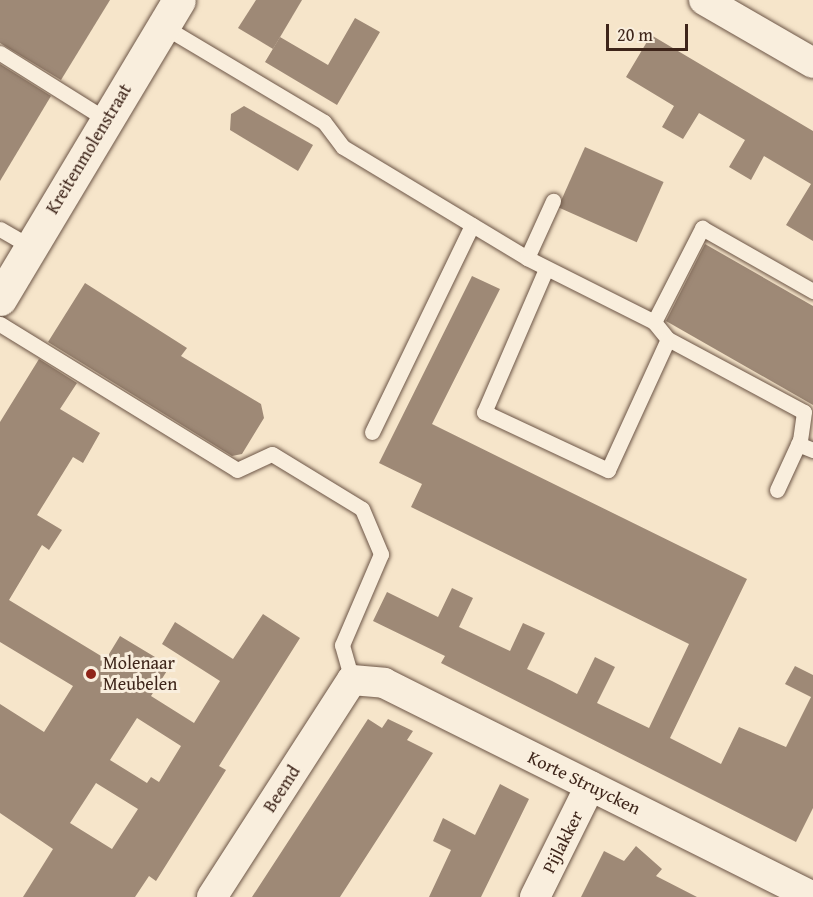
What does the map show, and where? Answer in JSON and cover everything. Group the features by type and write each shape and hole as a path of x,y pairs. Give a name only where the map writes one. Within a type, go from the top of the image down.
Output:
{"street":[{"path":"704,0 813,63"},
{"name":"Kreitenmolenstraat","path":"0,298 171,8"},
{"name":"Korte Struycken","path":"352,680 384,683 813,897"},
{"name":"Beemd","path":"212,897 352,680"},
{"name":"Pijlakker","path":"535,897 590,786"}],"lane":[{"path":"171,8 324,122 343,147 546,269 654,322 668,339 804,412 798,444 777,490"},
{"path":"0,52 107,120"},
{"path":"527,258 553,201"},
{"path":"372,432 472,225"},
{"path":"654,322 702,228 813,291"},
{"path":"0,229 31,247"},
{"path":"546,269 484,412 608,470 668,339"},
{"path":"0,324 237,470 272,454 362,509 381,554 342,645 352,680"},
{"path":"798,444 813,450"}],"building":[{"path":"0,0 110,0 61,80 0,43"},
{"path":"256,0 302,0 273,49 238,28"},
{"path":"355,18 380,32 337,105 265,62 280,37 328,65"},
{"path":"651,35 813,131 813,241 786,225 811,184 764,156 751,180 729,167 745,140 699,113 683,139 662,127 674,106 626,77"},
{"path":"0,64 51,96 0,181"},
{"path":"244,106 313,145 298,171 230,130 231,114"},
{"path":"585,147 664,182 637,242 558,207"},
{"path":"705,244 813,306 813,405 666,321"},
{"path":"472,276 500,289 432,424 747,579 670,738 721,764 739,727 786,747 811,697 785,684 795,666 813,675 813,808 796,842 441,663 445,656 373,621 387,592 438,617 452,588 473,598 459,627 510,651 523,623 545,633 527,669 577,694 595,657 615,667 597,703 649,728 689,644 411,507 422,484 379,463"},
{"path":"85,283 187,348 181,356 261,404 264,418 242,454 232,456 48,342"},
{"path":"39,359 77,383 60,409 100,433 83,463 73,457 37,515 62,530 49,550 42,545 9,600 106,659 120,636 170,666 151,696 194,723 220,681 162,644 175,622 233,659 263,614 300,638 219,766 226,770 156,881 149,876 135,897 23,897 53,849 0,813 0,704 44,732 73,686 0,642 0,422","holes":["137,718 181,746 159,782 151,777 147,783 110,760","96,783 138,809 112,849 70,823"]},
{"path":"368,719 382,728 388,719 413,731 407,740 433,753 340,897 252,897"},
{"path":"500,784 529,799 481,897 429,897 451,850 433,841 443,818 475,835"},
{"path":"636,846 662,869 656,876 697,897 581,897 604,851 624,861"}],"place":[{"name":"Molenaar Meubelen","path":"91,674"}]}
